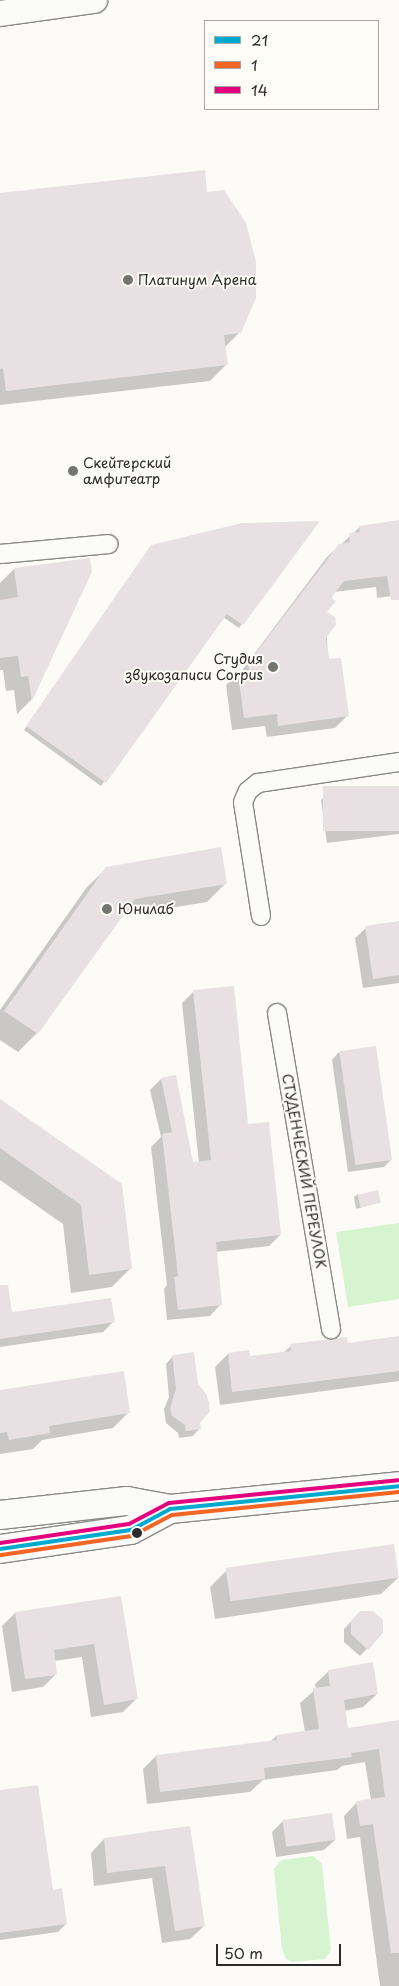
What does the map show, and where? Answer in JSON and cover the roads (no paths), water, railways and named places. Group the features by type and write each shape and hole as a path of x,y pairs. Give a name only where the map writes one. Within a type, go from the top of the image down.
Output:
{"main road":[{"path":"0,1515 128,1501 170,1509 399,1486"},
{"path":"0,1549 131,1530 170,1509"}],"street":[{"path":"0,13 94,0"},
{"path":"0,554 109,544"},
{"path":"261,916 243,802 248,791 258,783 399,762"},
{"name":"СТУДЕНЧЕСКИЙ ПЕРЕУЛОК","path":"277,1013 331,1329"}],"place":[{"name":"Платинум Арена","path":"128,280"},
{"name":"Скейтерский амфитеатр","path":"73,471"},
{"name":"Студия звукозаписи Corpus","path":"273,667"},
{"name":"Юнилаб","path":"107,909"}]}
